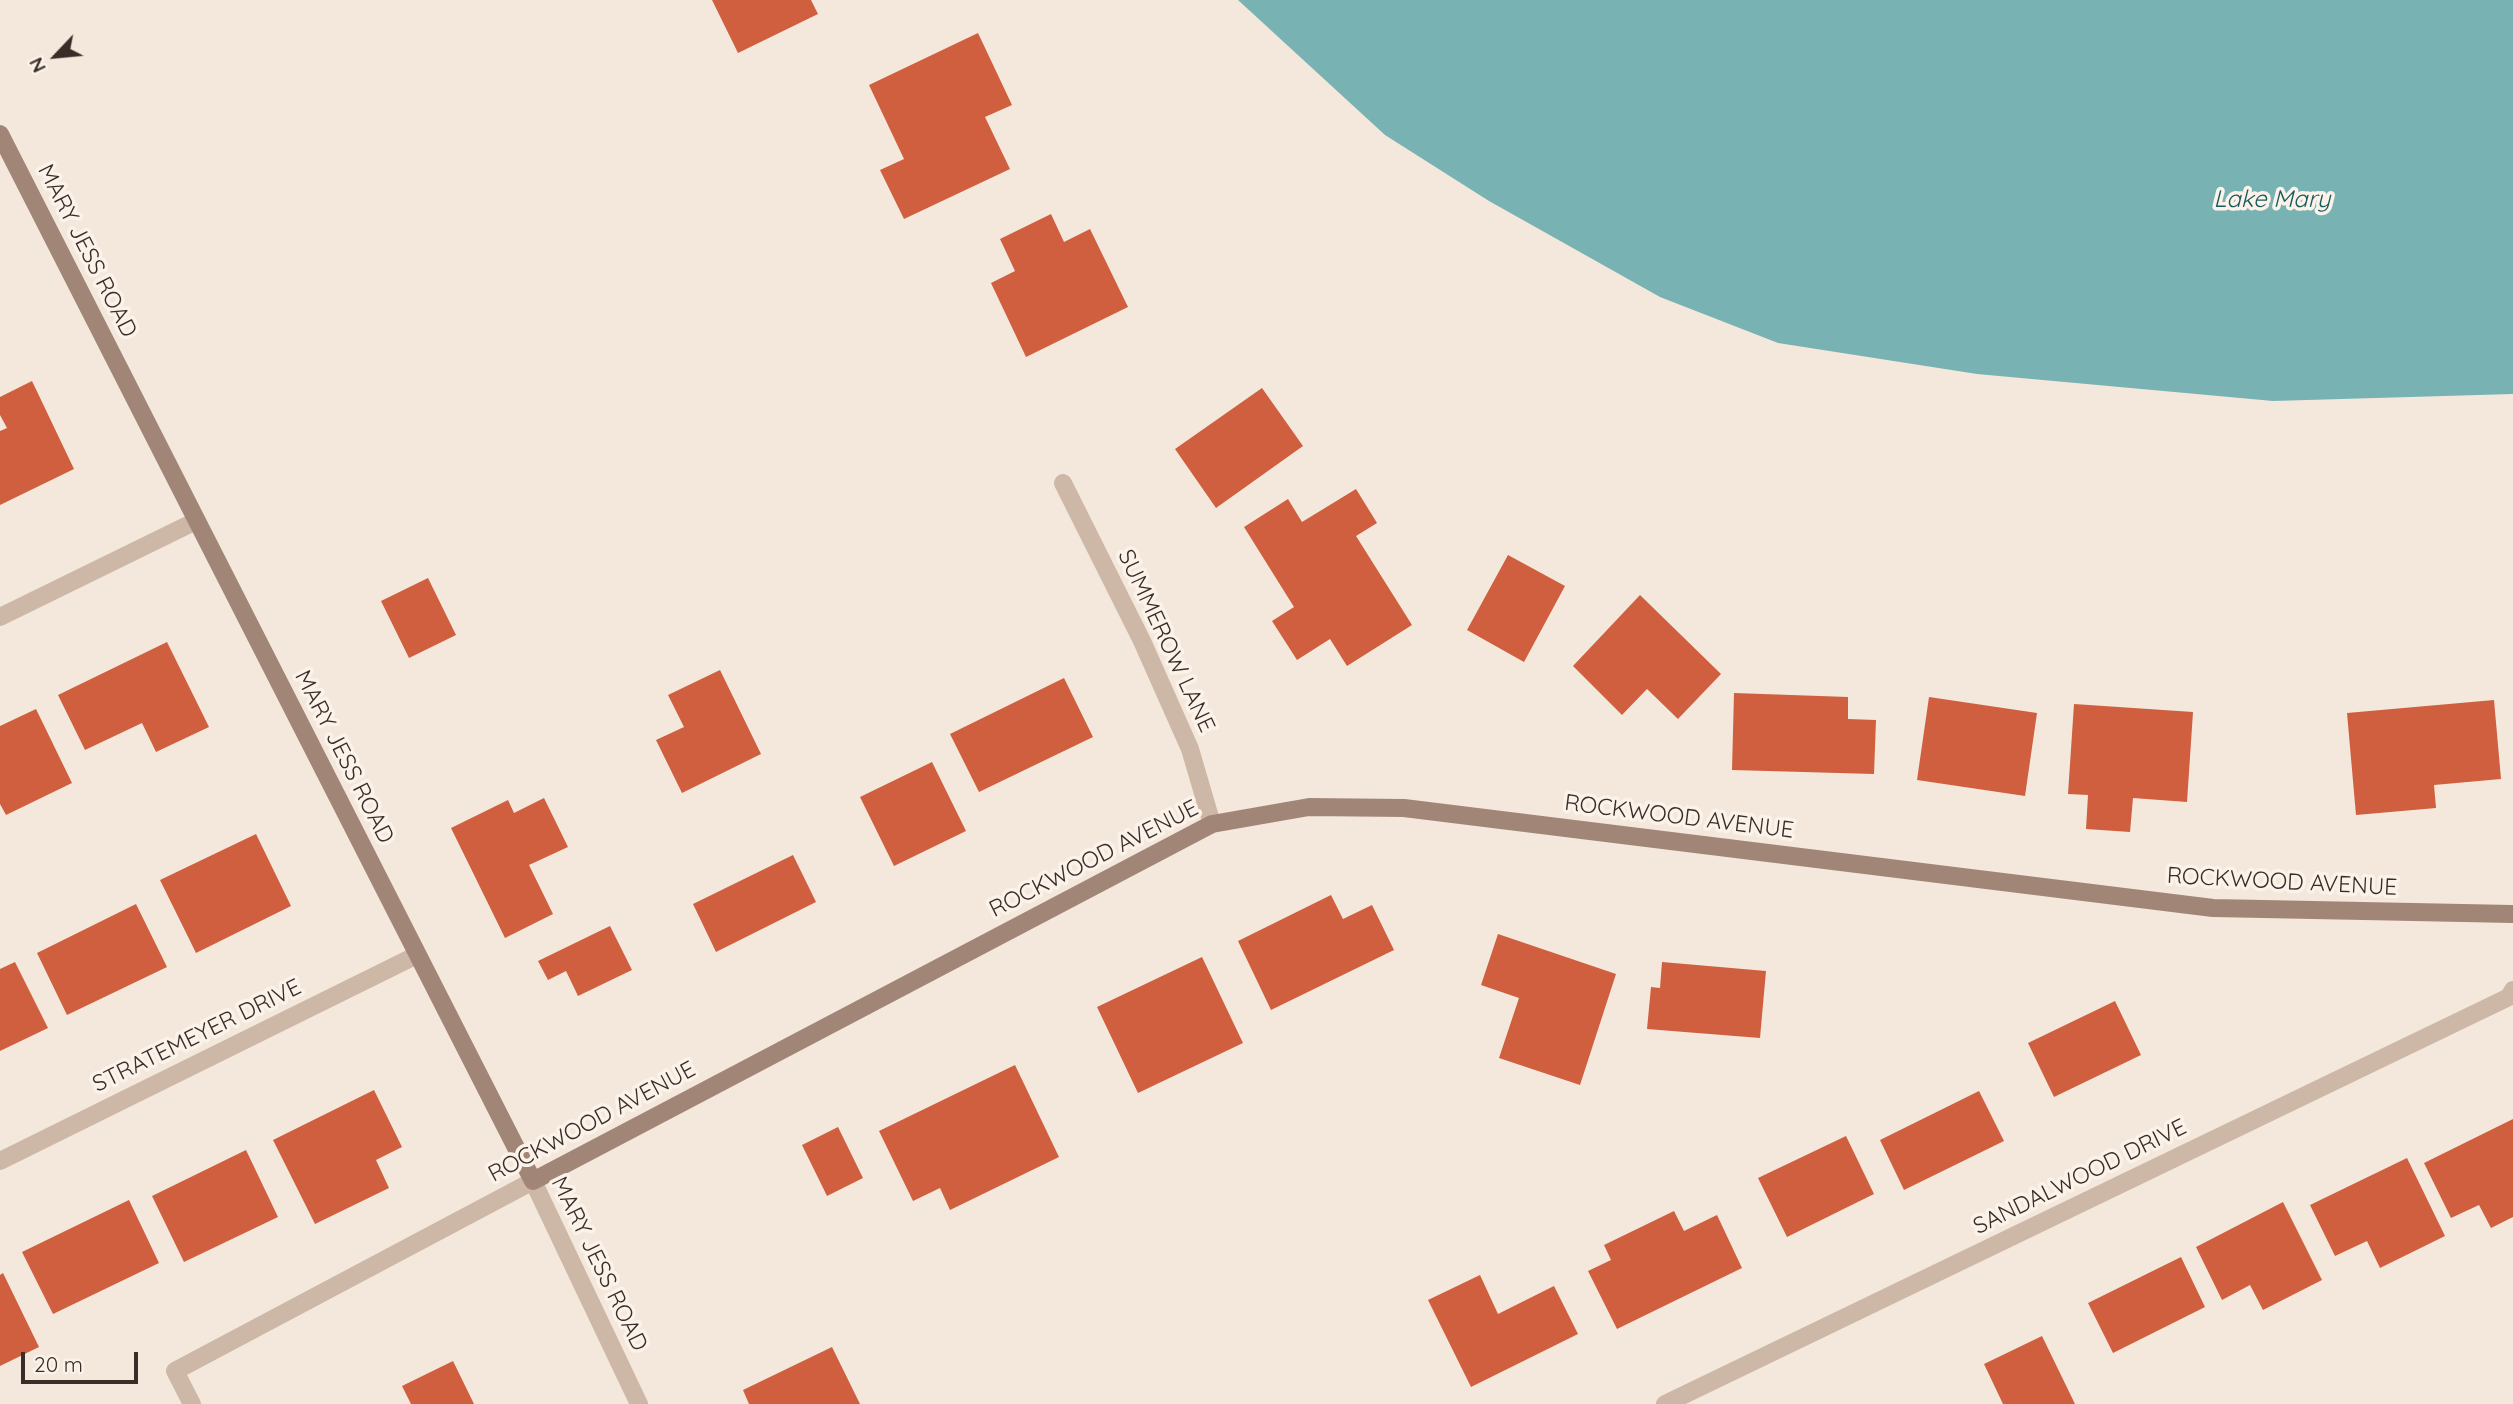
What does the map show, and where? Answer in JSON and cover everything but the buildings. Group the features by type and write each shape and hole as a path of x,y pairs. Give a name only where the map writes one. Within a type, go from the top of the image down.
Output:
{"street":[{"name":"MARY JESS ROAD","path":"0,134 533,1181 639,1404"},
{"name":"SUMMEROW LANE","path":"1063,483 1142,641 1190,749 1212,824"},
{"path":"0,617 196,521"},
{"name":"ROCKWOOD AVENUE","path":"192,1404 175,1371 1212,824 1309,807 1404,808 2213,908 2513,914"},
{"name":"STRATEMEYER DRIVE","path":"0,1161 416,955"},
{"name":"SANDALWOOD DRIVE","path":"1665,1404 2509,997 2513,989"}],"water":[{"name":"Lake Mary","path":"1238,0 2513,0 2513,394 2273,401 1977,374 1778,343 1660,297 1489,201 1385,135"}]}
